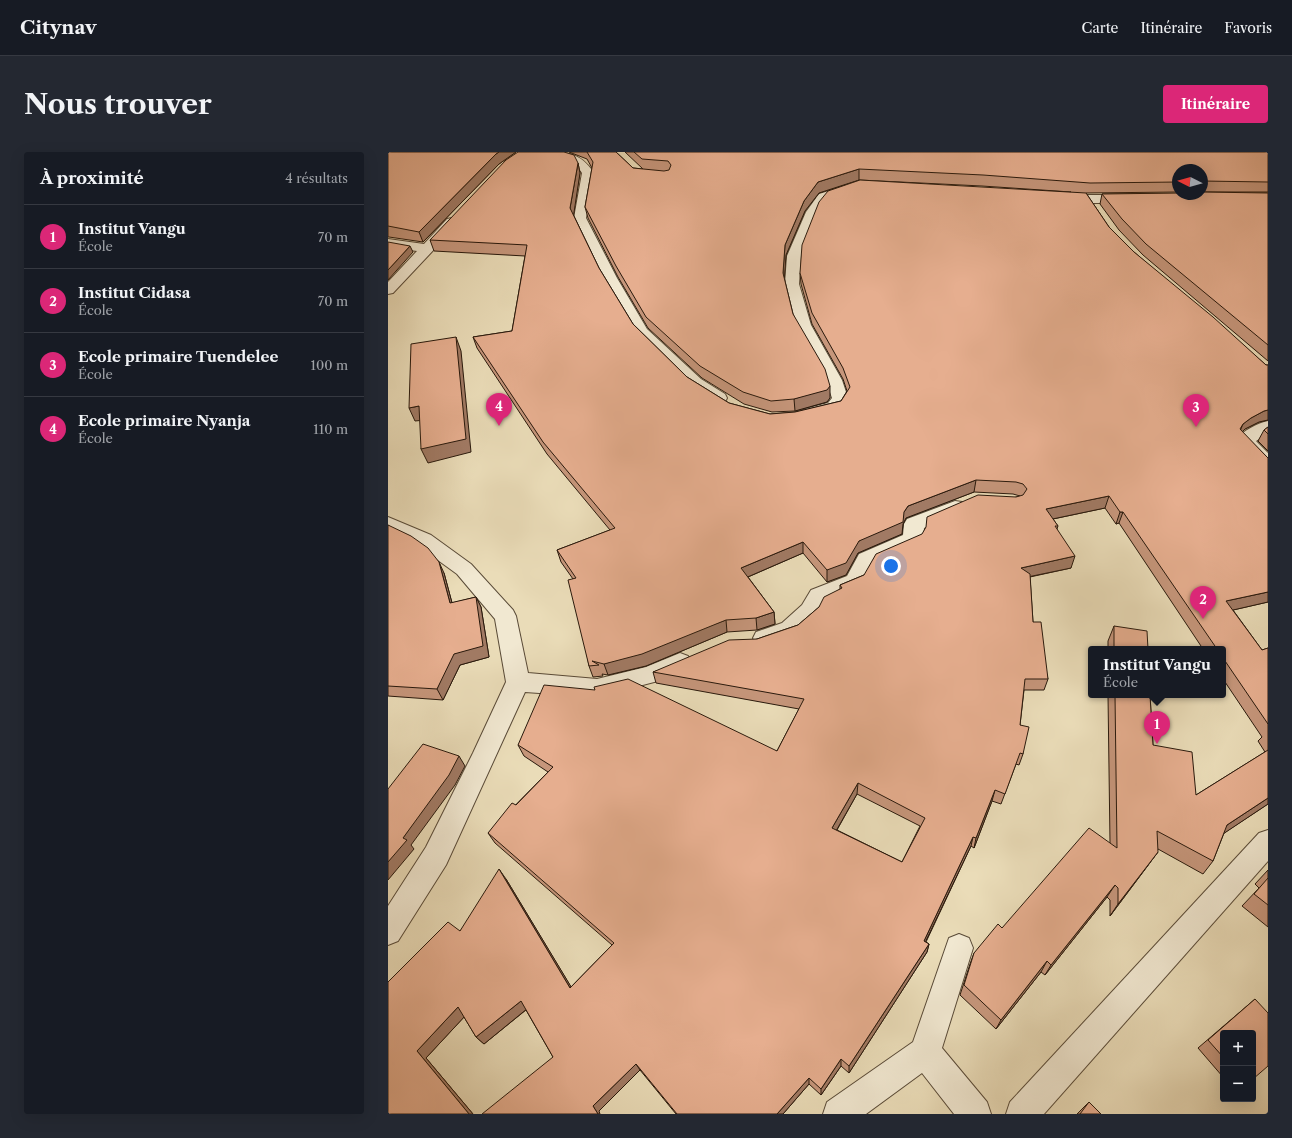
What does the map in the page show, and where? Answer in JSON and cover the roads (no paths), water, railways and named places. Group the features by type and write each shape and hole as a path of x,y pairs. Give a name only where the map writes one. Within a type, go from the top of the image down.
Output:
{"street":[{"path":"534,154 555,152 582,162 588,173 580,218 610,278 641,332 695,382 731,405"},
{"path":"568,156 587,152"},
{"path":"795,417 834,407 840,398 834,380 803,325 792,284 794,256 812,212 823,197 859,185"},
{"path":"1050,196 1088,199 1145,199"},
{"path":"1088,199 1096,211"},
{"path":"388,290 460,214"},
{"path":"388,243 427,248"},
{"path":"1268,426 1245,440 1268,464"},
{"path":"743,641 758,640 790,629 810,611 818,596 856,581 866,559 913,539 914,524 974,499"},
{"path":"388,524 424,540 464,568 505,616 518,682 484,757 436,856 388,931"},
{"path":"518,682 597,688 650,674 700,654"},
{"path":"1022,1114 1268,842"},
{"path":"839,1114 926,1052 959,948"},
{"path":"926,1052 975,1114"}],"place":[{"name":"Ecole primaire Nyanja","path":"499,426"},
{"name":"Ecole primaire Tuendelee","path":"1196,427"},
{"name":"Institut Cidasa","path":"1203,619"},
{"name":"Institut Vangu","path":"1157,744"}]}
